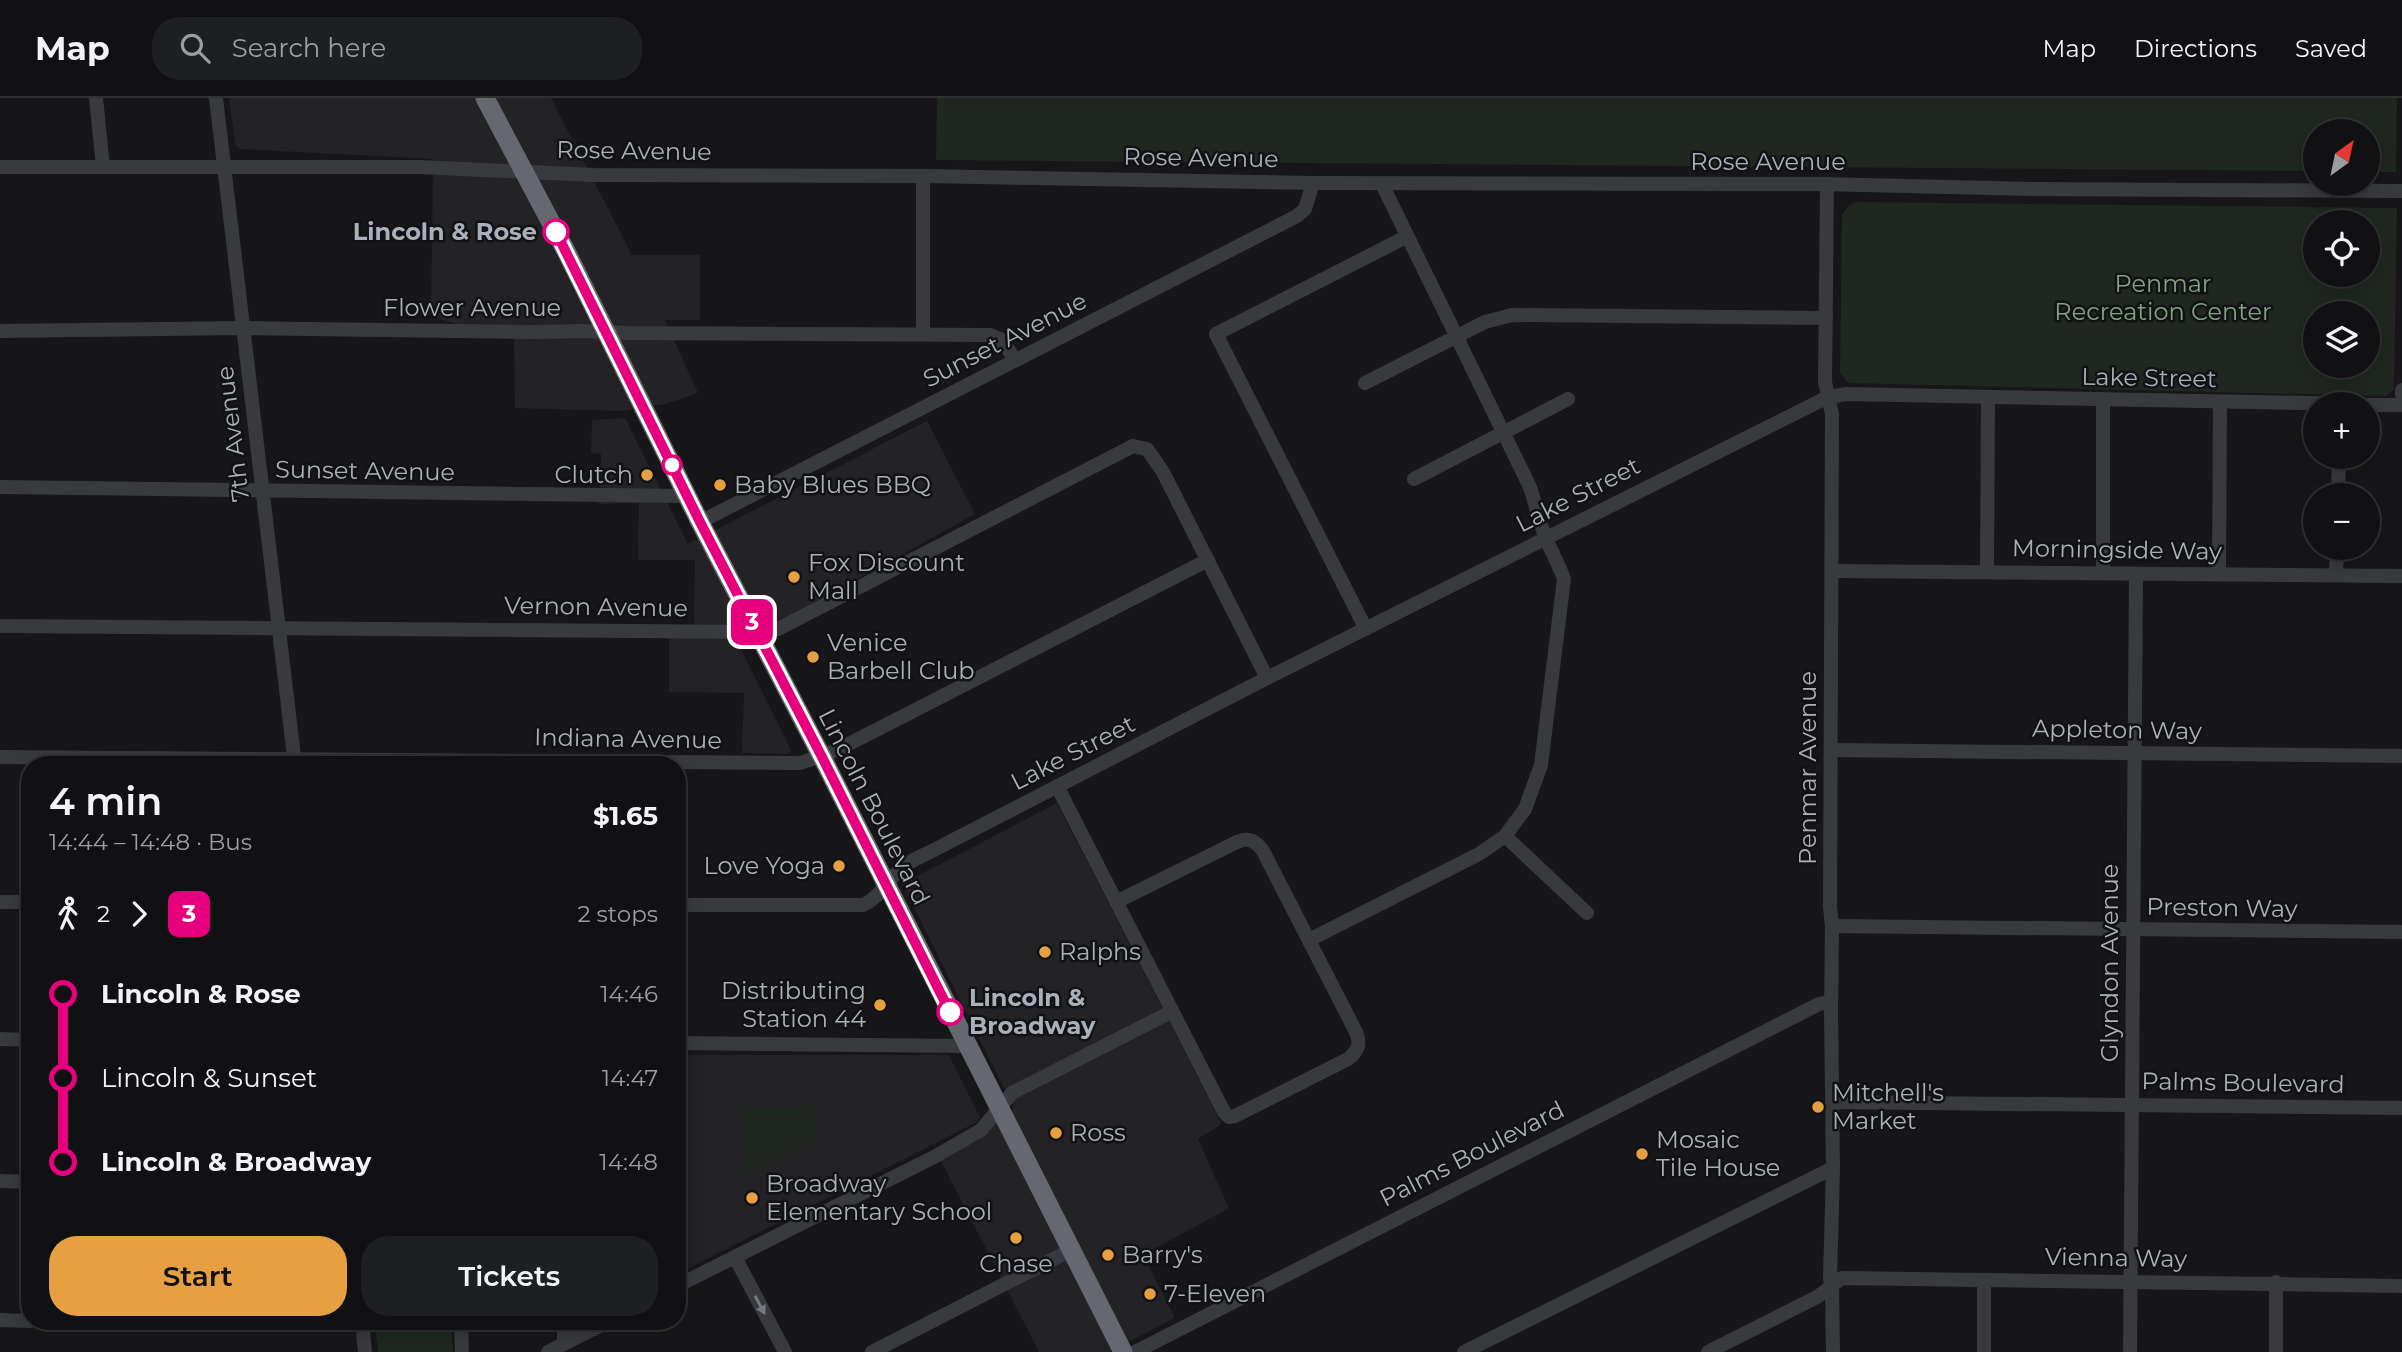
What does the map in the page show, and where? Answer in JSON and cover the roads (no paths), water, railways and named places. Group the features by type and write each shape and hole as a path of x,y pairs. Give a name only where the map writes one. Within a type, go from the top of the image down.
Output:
{"highway":[{"name":"Lincoln Boulevard","path":"485,98 570,258 700,522 1123,1352"}],"street":[{"path":"96,98 103,167"},
{"name":"7th Avenue","path":"216,98 294,756"},
{"name":"Rose Avenue","path":"0,167 420,167 608,175 2402,191"},
{"path":"923,176 923,334"},
{"name":"Sunset Avenue","path":"700,522 1297,216 1305,209 1312,183"},
{"path":"1309,940 1479,854 1505,836 1525,809 1536,782 1542,754 1564,579 1546,537 1529,485 1382,184"},
{"name":"Penmar Avenue","path":"1827,184 1825,382 1832,414 1830,907 1833,1168 1830,1279 1833,1352"},
{"path":"1366,629 1216,334 1406,237"},
{"path":"1365,383 1485,322 1512,315 1826,318"},
{"name":"Flower Avenue","path":"0,331 244,328 990,335 1000,339 1016,360"},
{"path":"2380,405 2402,405 2402,393"},
{"name":"Lake Street","path":"686,905 863,905 872,901 900,869 1057,786 1828,397 1847,394 2303,403"},
{"path":"1987,572 1988,397"},
{"path":"1414,479 1568,399"},
{"path":"2103,401 2103,573"},
{"path":"2219,574 2220,402"},
{"name":"Vernon Avenue","path":"0,626 757,632 778,629 1133,446 1147,449 1163,472 1208,560"},
{"name":"Sunset Avenue","path":"0,487 688,496"},
{"path":"1208,560 1267,678"},
{"name":"Indiana Avenue","path":"686,763 801,763 822,757 1208,560"},
{"path":"2336,575 2337,560"},
{"name":"Morningside Way","path":"1832,571 2402,576"},
{"name":"Glyndon Avenue","path":"2130,1352 2136,575"},
{"name":"Appleton Way","path":"1831,750 2402,756"},
{"name":"Indiana Avenue","path":"0,757 21,757"},
{"path":"1057,786 1171,1012 1229,1117 1348,1059 1359,1046 1356,1032 1263,851 1252,840 1237,842 1116,902"},
{"path":"1505,836 1587,913"},
{"path":"0,902 21,902"},
{"name":"Preston Way","path":"1832,926 2402,932"},
{"name":"Palms Boulevard","path":"1135,1352 1819,1004 1831,1002"},
{"path":"686,1282 934,1157 981,1130 1013,1092 1171,1012"},
{"path":"0,1040 21,1040"},
{"path":"686,1043 967,1046"},
{"name":"Palms Boulevard","path":"1832,1102 2402,1108"},
{"path":"1464,1352 1833,1168"},
{"path":"0,1181 21,1182"},
{"path":"872,1352 1071,1250"},
{"path":"735,1257 785,1352"},
{"name":"Vienna Way","path":"1832,1285 1842,1278 2276,1282 2402,1286"},
{"path":"1984,1280 1984,1352"},
{"path":"2276,1282 2276,1352"},
{"path":"1708,1352 1816,1297 1832,1285"},
{"path":"0,1320 21,1321"},
{"path":"363,1330 365,1352"},
{"path":"461,1330 462,1352"},
{"path":"564,1330 564,1344"},
{"path":"548,1352 591,1330"}],"place":[{"name":"Lincoln & Rose","path":"556,232"},
{"name":"Clutch","path":"647,475"},
{"name":"Baby Blues BBQ","path":"720,485"},
{"name":"Fox Discount Mall","path":"794,577"},
{"name":"Venice Barbell Club","path":"813,657"},
{"name":"Love Yoga","path":"839,866"},
{"name":"Ralphs","path":"1045,952"},
{"name":"Distributing Station 44","path":"880,1005"},
{"name":"Lincoln & Broadway","path":"950,1012"},
{"name":"Mitchell's Market","path":"1818,1107"},
{"name":"Ross","path":"1056,1133"},
{"name":"Mosaic Tile House","path":"1642,1154"},
{"name":"Broadway Elementary School","path":"752,1198"},
{"name":"Chase","path":"1016,1238"},
{"name":"Barry's","path":"1108,1255"},
{"name":"7-Eleven","path":"1150,1294"}],"park label":[{"name":"Penmar Recreation Center","path":"2163,298"}]}
